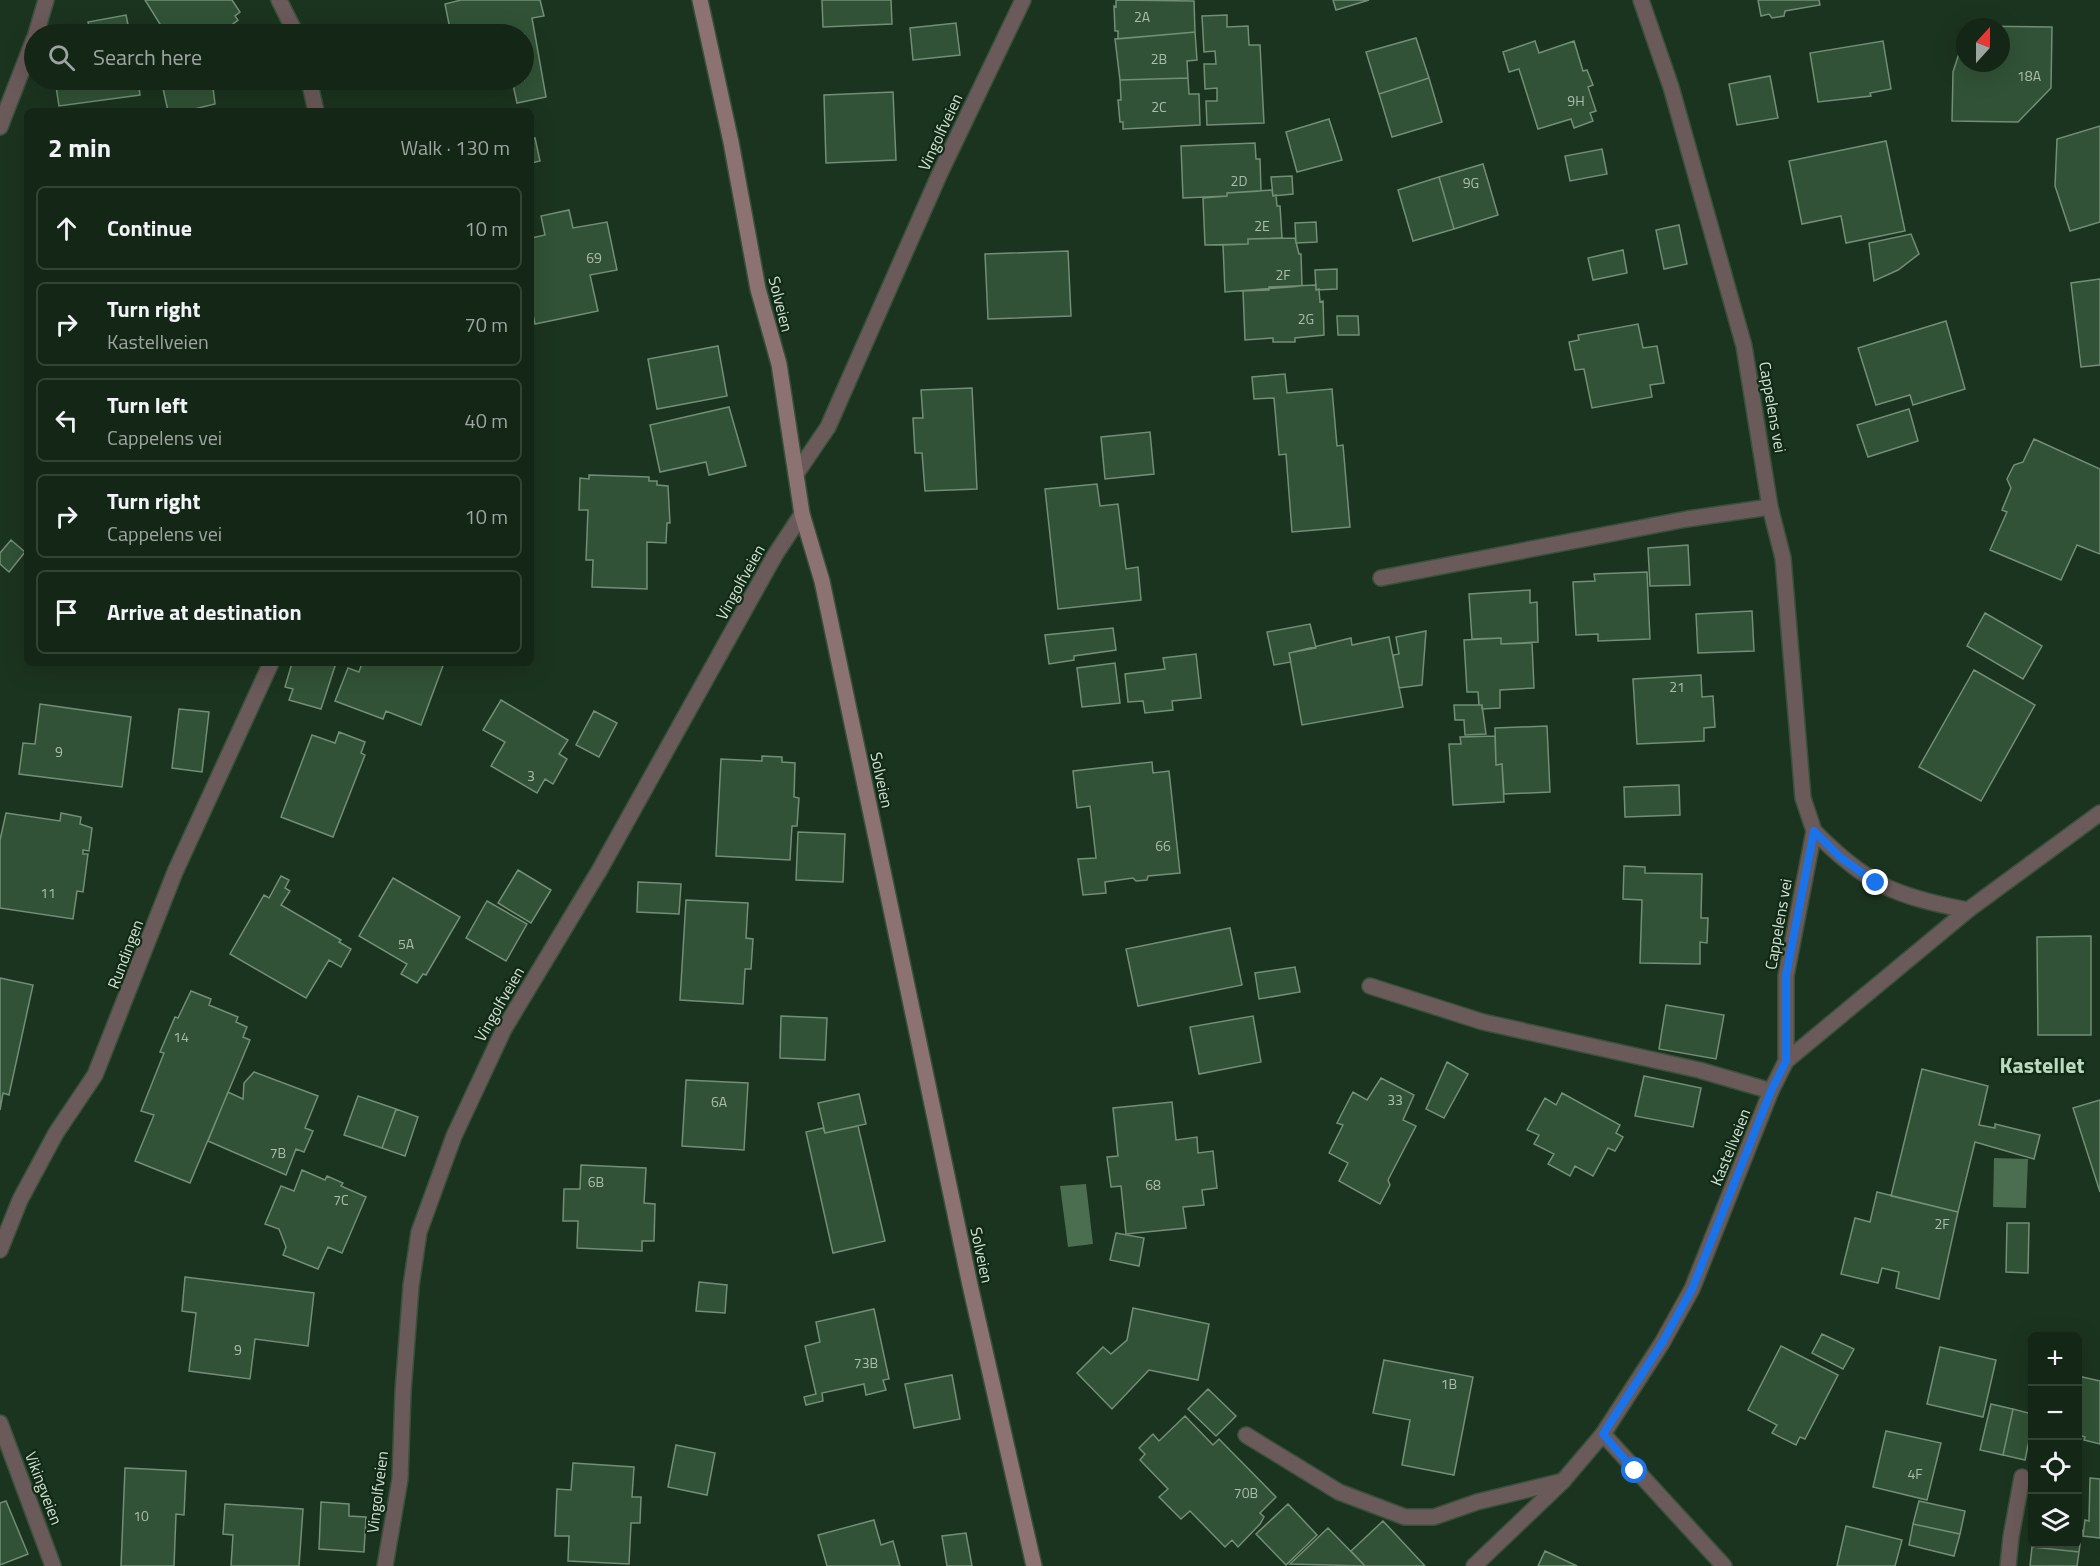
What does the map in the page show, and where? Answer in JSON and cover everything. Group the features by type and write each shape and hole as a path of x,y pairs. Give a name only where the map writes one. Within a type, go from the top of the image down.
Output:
{"street":[{"path":"39,24 46,0"},
{"path":"279,0 291,24"},
{"name":"Solveien","path":"700,0 731,142 758,289 778,364 802,514 822,581 970,1285 1034,1566"},
{"name":"Vingolfveien","path":"796,474 828,427 940,173 1023,0"},
{"name":"Cappelens vei","path":"1641,0 1671,87 1744,346 1757,415 1770,507 1783,558 1803,798 1814,831 1840,857 1876,883 1917,901 1968,910"},
{"path":"0,127 24,65"},
{"path":"311,90 315,108"},
{"path":"1381,578 1687,519 1770,507"},
{"name":"Vingolfveien","path":"385,1566 400,1479 411,1286 419,1232 454,1136 504,1029 599,871 775,555 802,514"},
{"name":"Rundingen","path":"0,1250 20,1200 56,1133 95,1074 126,1003 175,872 270,666"},
{"name":"Kastellveien","path":"1474,1566 1563,1481 1603,1434 1662,1343 1692,1289 1771,1091 1786,1061 1968,910 2100,813"},
{"name":"Cappelens vei","path":"1786,1061 1786,976 1814,831"},
{"path":"1370,986 1484,1022 1699,1070 1771,1091"},
{"name":"Vikingveien","path":"0,1423 53,1566"},
{"path":"1603,1434 1724,1566"},
{"path":"1246,1435 1339,1492 1405,1517 1434,1517 1477,1502 1563,1481"},
{"path":"2008,1566 2022,1477"}],"shaded area":[{"path":"1994,1158 2028,1159 2026,1208 1993,1207"},
{"path":"1086,1184 1093,1244 1068,1247 1060,1186"}],"building":[{"path":"145,0 232,0 240,12 235,16 238,20 233,24 160,24"},
{"path":"461,0 540,0 544,16 532,18 533,24 449,24 445,4"},
{"path":"822,0 891,0 892,24 823,27"},
{"path":"1116,0 1194,1 1195,32 1118,39 1118,31 1115,31 1114,6 1116,7"},
{"path":"1333,0 1369,0 1336,10"},
{"path":"1758,0 1819,0 1820,5 1785,11 1784,16 1772,18 1769,14 1761,16"},
{"path":"126,15 128,24 88,24 88,22"},
{"path":"1227,15 1227,27 1248,26 1249,45 1260,45 1264,123 1207,125 1206,101 1217,101 1217,88 1205,89 1204,64 1216,64 1215,51 1204,52 1202,16"},
{"path":"956,23 960,55 913,60 910,28"},
{"path":"2010,26 2052,27 2051,88 2018,122 1952,121 1953,72 1956,63 1956,72 2010,72"},
{"path":"534,29 546,97 517,103 514,90 534,90"},
{"path":"1195,32 1197,60 1187,61 1188,78 1120,80 1115,39"},
{"path":"1416,38 1429,78 1379,94 1366,52"},
{"path":"1535,41 1539,53 1574,41 1583,71 1587,70 1593,85 1588,87 1596,111 1590,113 1593,121 1574,128 1571,119 1538,129 1519,69 1509,72 1503,52"},
{"path":"1883,41 1891,89 1870,93 1871,96 1818,102 1810,53"},
{"path":"1770,76 1778,118 1737,125 1729,84"},
{"path":"1188,78 1189,94 1199,94 1200,125 1123,129 1118,100 1121,100 1120,80"},
{"path":"1429,78 1442,122 1392,137 1379,94"},
{"path":"57,90 139,90 140,95 59,106"},
{"path":"163,90 213,90 215,104 198,108 167,108"},
{"path":"893,92 896,160 826,163 824,95"},
{"path":"1329,119 1342,160 1297,172 1286,132"},
{"path":"2100,126 2100,222 2070,231 2055,186 2057,139"},
{"path":"534,138 540,161 534,162"},
{"path":"1886,141 1905,231 1846,243 1841,216 1802,224 1789,161"},
{"path":"1255,143 1256,159 1260,159 1261,191 1227,193 1227,196 1183,198 1181,146"},
{"path":"1602,149 1607,174 1570,181 1565,156"},
{"path":"1483,164 1498,215 1454,229 1439,177"},
{"path":"1292,176 1293,194 1273,196 1271,177"},
{"path":"1439,177 1454,229 1413,241 1398,190"},
{"path":"1272,190 1273,196 1276,195 1277,206 1280,206 1282,238 1248,239 1248,244 1205,245 1203,198 1227,196 1227,193"},
{"path":"569,210 573,228 607,222 617,270 590,275 598,311 535,324 534,237 545,235 541,216"},
{"path":"1316,222 1317,242 1296,243 1295,223"},
{"path":"1679,225 1687,264 1664,269 1656,230"},
{"path":"1911,234 1919,254 1898,270 1874,281 1869,243"},
{"path":"1295,238 1299,254 1301,254 1302,286 1225,292 1223,245 1248,244 1248,239"},
{"path":"1623,250 1627,273 1593,280 1588,258"},
{"path":"1068,251 1071,316 988,319 985,254"},
{"path":"1337,269 1337,289 1316,290 1315,270"},
{"path":"2100,279 2100,365 2081,367 2071,283"},
{"path":"1316,285 1316,290 1319,289 1320,302 1323,301 1324,335 1295,338 1295,342 1273,342 1273,338 1245,340 1243,291 1269,290 1269,287"},
{"path":"1337,316 1358,316 1359,335 1338,335"},
{"path":"1946,321 1965,389 1913,405 1910,395 1876,405 1858,348"},
{"path":"1638,324 1643,348 1657,346 1664,383 1650,385 1652,397 1592,408 1584,369 1575,370 1569,342 1579,340 1578,335"},
{"path":"718,346 727,396 657,409 648,359"},
{"path":"1285,374 1287,393 1332,389 1337,446 1343,445 1350,527 1292,532 1286,454 1279,455 1274,398 1254,399 1252,377"},
{"path":"972,388 977,489 925,491 922,453 915,453 913,418 923,418 921,390"},
{"path":"729,407 746,466 709,475 706,462 660,472 650,425"},
{"path":"1909,409 1918,441 1868,457 1857,425"},
{"path":"1150,432 1154,474 1105,479 1101,437"},
{"path":"2034,439 2100,469 2100,554 2077,545 2061,580 1990,550 2007,512 2002,510 2011,488 2007,479 2014,465 2023,462"},
{"path":"589,475 649,477 649,481 657,481 657,485 668,486 670,523 667,523 666,543 647,542 647,589 592,587 593,560 586,560 588,510 579,510 580,478 589,479"},
{"path":"1097,484 1100,506 1118,504 1126,569 1138,567 1141,600 1058,609 1045,489"},
{"path":"11,540 24,551 9,572 0,564 0,553"},
{"path":"1688,545 1690,585 1650,586 1648,548"},
{"path":"1647,572 1650,639 1598,641 1598,634 1576,635 1573,582 1595,581 1594,574"},
{"path":"1530,590 1530,603 1537,602 1538,642 1501,644 1501,638 1472,639 1469,594"},
{"path":"1752,611 1754,651 1698,653 1696,614"},
{"path":"1985,613 2042,646 2023,679 1967,646"},
{"path":"1310,624 1316,648 1289,653 1291,662 1274,665 1267,632"},
{"path":"1113,628 1116,650 1074,656 1074,660 1049,664 1045,635"},
{"path":"1426,631 1422,685 1399,688 1393,655 1399,654 1396,637"},
{"path":"1389,637 1403,707 1302,725 1289,653 1351,638 1352,645"},
{"path":"1501,638 1501,644 1532,643 1534,688 1500,690 1500,708 1482,709 1482,705 1479,705 1478,692 1467,692 1464,640"},
{"path":"1196,654 1201,698 1172,701 1173,710 1145,713 1143,701 1128,702 1125,674 1165,669 1163,658"},
{"path":"1115,663 1120,703 1082,707 1077,668"},
{"path":"291,666 335,666 321,709 289,700 293,689 285,687"},
{"path":"361,666 443,666 421,725 386,711 383,719 335,701 348,668 359,672"},
{"path":"1974,670 2035,705 1981,801 1919,767"},
{"path":"1701,675 1702,697 1713,696 1715,727 1704,728 1704,741 1637,744 1633,679"},
{"path":"501,700 568,740 559,754 567,759 553,784 545,779 537,793 491,766 505,742 483,730"},
{"path":"40,704 131,717 122,787 19,774 23,743 35,744"},
{"path":"1454,705 1482,705 1486,734 1465,735 1464,720 1455,720"},
{"path":"179,709 209,712 202,772 172,768"},
{"path":"594,711 617,723 599,757 576,745"},
{"path":"1547,726 1550,792 1504,794 1502,764 1496,765 1495,728"},
{"path":"339,732 365,742 361,753 365,755 333,837 281,817 312,735 335,743"},
{"path":"1495,736 1496,765 1502,764 1504,802 1453,805 1449,744 1461,744 1460,737"},
{"path":"762,756 782,757 782,762 795,763 794,797 799,798 797,826 792,826 790,860 716,856 721,759 762,761"},
{"path":"1152,762 1153,773 1169,771 1180,873 1148,876 1147,880 1136,881 1133,878 1105,882 1106,893 1083,895 1078,859 1096,858 1090,806 1077,808 1073,771"},
{"path":"1679,785 1680,815 1625,817 1624,787"},
{"path":"6,813 60,821 61,813 81,817 80,824 92,828 89,851 83,850 83,854 88,854 83,892 77,891 73,919 0,908 0,840"},
{"path":"798,832 845,834 843,882 796,880"},
{"path":"1624,866 1645,867 1645,873 1702,874 1701,918 1708,918 1707,943 1700,942 1700,964 1640,963 1642,900 1623,899"},
{"path":"518,870 551,890 531,923 498,903"},
{"path":"281,876 289,880 285,888 290,891 281,905 341,940 339,942 351,949 341,967 329,960 306,998 230,954 264,895 269,898"},
{"path":"393,878 460,917 426,975 423,974 417,983 401,974 407,964 359,936"},
{"path":"638,882 681,884 679,914 637,912"},
{"path":"686,900 748,903 746,938 753,939 751,969 745,969 743,1004 680,1000"},
{"path":"487,901 527,924 506,961 466,938"},
{"path":"1230,928 1242,985 1138,1006 1126,949"},
{"path":"2091,936 2091,1035 2038,1035 2037,937"},
{"path":"1295,967 1300,992 1259,999 1255,973"},
{"path":"0,978 33,985 9,1095 3,1093 0,1110"},
{"path":"191,991 211,999 209,1005 238,1017 236,1022 247,1027 243,1037 250,1040 190,1183 135,1161 154,1115 141,1111 164,1053 160,1052 175,1017 178,1018"},
{"path":"1666,1005 1724,1015 1716,1059 1659,1049"},
{"path":"781,1016 827,1018 825,1060 780,1058"},
{"path":"1253,1016 1261,1062 1199,1074 1190,1027"},
{"path":"1447,1062 1468,1074 1444,1118 1426,1109"},
{"path":"1922,1069 1988,1086 1979,1125 1995,1128 1995,1124 2040,1135 2034,1159 1975,1142 1958,1212 1891,1196"},
{"path":"254,1072 318,1096 305,1128 313,1131 304,1152 296,1149 286,1175 208,1141 228,1092 243,1099 244,1083"},
{"path":"1644,1076 1701,1088 1693,1127 1635,1116"},
{"path":"1381,1078 1414,1095 1403,1120 1416,1126 1388,1180 1390,1185 1380,1204 1339,1181 1348,1163 1329,1153 1343,1125 1337,1123 1353,1092 1367,1100"},
{"path":"686,1080 748,1083 744,1150 682,1146"},
{"path":"1562,1093 1620,1125 1616,1133 1623,1137 1615,1151 1608,1148 1593,1176 1575,1166 1570,1176 1548,1164 1554,1154 1534,1144 1539,1135 1527,1130 1545,1098 1556,1105"},
{"path":"859,1094 866,1124 825,1133 818,1103"},
{"path":"358,1096 396,1109 382,1148 344,1135"},
{"path":"2100,1100 2100,1192 2073,1108"},
{"path":"1172,1102 1176,1140 1197,1137 1198,1153 1213,1151 1217,1188 1202,1190 1204,1205 1183,1207 1186,1228 1126,1234 1121,1186 1111,1187 1107,1157 1118,1156 1113,1108"},
{"path":"396,1109 418,1117 405,1156 382,1148"},
{"path":"858,1126 885,1241 833,1253 806,1132 823,1128 825,1133"},
{"path":"581,1165 646,1168 644,1203 655,1204 654,1241 642,1241 642,1251 577,1248 578,1221 563,1221 564,1189 580,1189"},
{"path":"302,1170 325,1180 327,1176 343,1183 341,1186 366,1197 342,1253 328,1247 318,1269 283,1255 286,1247 279,1229 265,1224 281,1186 294,1191"},
{"path":"1877,1192 1958,1212 1939,1299 1896,1288 1899,1272 1882,1268 1878,1283 1841,1274 1855,1218 1870,1222"},
{"path":"2007,1223 2029,1223 2028,1273 2006,1272"},
{"path":"1116,1233 1144,1238 1139,1266 1110,1260"},
{"path":"185,1277 314,1293 308,1346 255,1339 250,1379 189,1371 196,1313 182,1311"},
{"path":"699,1282 727,1285 725,1313 696,1311"},
{"path":"1133,1308 1209,1324 1198,1380 1149,1370 1112,1409 1077,1373 1103,1347 1111,1354 1127,1340"},
{"path":"874,1309 889,1379 883,1380 886,1390 866,1395 864,1384 822,1393 823,1401 806,1405 804,1397 816,1394 805,1346 820,1342 816,1322"},
{"path":"1822,1334 1854,1349 1843,1369 1812,1353"},
{"path":"1781,1346 1838,1375 1805,1439 1800,1437 1796,1445 1772,1433 1777,1425 1748,1410"},
{"path":"1940,1347 1996,1360 1983,1417 1927,1404"},
{"path":"1384,1360 1473,1377 1454,1475 1402,1465 1410,1420 1373,1413"},
{"path":"952,1375 960,1419 914,1428 905,1384"},
{"path":"2082,1377 2100,1381 2100,1444 2084,1440 2085,1437 2082,1436"},
{"path":"1208,1389 1236,1416 1216,1436 1188,1409"},
{"path":"1991,1404 2013,1409 2003,1455 1980,1450"},
{"path":"2013,1409 2028,1413 2028,1445 2025,1460 2003,1455"},
{"path":"1185,1416 1213,1445 1219,1439 1276,1497 1260,1513 1264,1517 1260,1524 1238,1547 1232,1540 1225,1547 1190,1511 1181,1519 1159,1497 1168,1489 1140,1460 1145,1454 1139,1448 1153,1434 1159,1441"},
{"path":"1886,1431 1941,1443 1927,1500 1873,1487"},
{"path":"676,1445 715,1453 707,1495 668,1487"},
{"path":"573,1463 634,1467 632,1497 641,1497 640,1523 631,1523 629,1564 568,1561 569,1536 555,1536 557,1489 571,1490"},
{"path":"125,1468 186,1471 184,1515 176,1514 174,1566 121,1566"},
{"path":"2090,1478 2100,1479 2100,1538 2083,1536 2085,1520 2089,1521"},
{"path":"6,1501 28,1554 0,1565 0,1503"},
{"path":"1919,1501 1965,1511 1960,1534 1913,1524"},
{"path":"321,1502 349,1504 349,1516 366,1517 364,1552 319,1549"},
{"path":"225,1504 303,1509 299,1566 231,1566 233,1535 223,1534"},
{"path":"1288,1504 1317,1535 1286,1565 1256,1534"},
{"path":"874,1520 881,1545 893,1541 900,1566 827,1566 818,1535"},
{"path":"1383,1521 1425,1566 1365,1566 1351,1551"},
{"path":"1913,1524 1960,1534 1954,1556 1909,1545"},
{"path":"1846,1526 1902,1540 1895,1566 1837,1566"},
{"path":"1328,1528 1365,1566 1290,1564"},
{"path":"966,1533 972,1566 947,1566 942,1536"},
{"path":"2032,1548 2079,1552 2077,1566 2030,1566"},
{"path":"2041,1548 2080,1548 2079,1552"},
{"path":"1545,1551 1577,1566 1538,1566"}],"district":[{"name":"Kastellet","path":"2042,1065"}],"route":[{"path":"1635,1471 1603,1434 1662,1343 1692,1289 1771,1091 1786,1061 1784,1005 1786,976 1814,831 1840,857 1876,883"}]}
